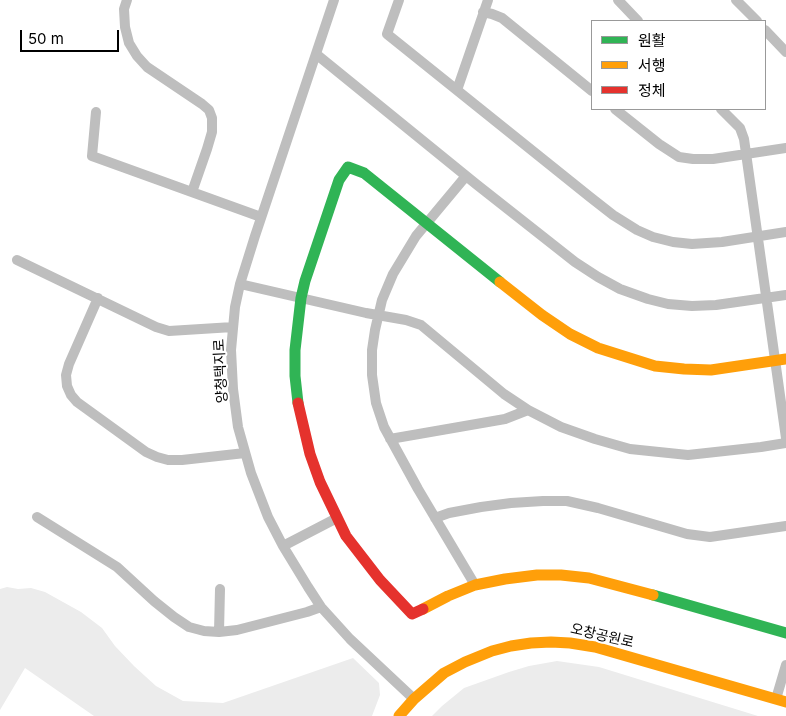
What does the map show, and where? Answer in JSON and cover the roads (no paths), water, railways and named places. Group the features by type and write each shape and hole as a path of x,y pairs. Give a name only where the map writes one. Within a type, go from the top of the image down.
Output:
{"street":[{"path":"127,0 124,9 125,27 129,43 137,56 146,67 202,104 209,110 212,118 212,132 208,149 192,192"},
{"name":"양청택지로","path":"334,0 240,284 235,306 231,350 233,389 238,427 251,473 268,517 283,546 321,607 350,639 414,698"},
{"path":"399,0 387,34 598,203 637,230 673,242 692,244 722,242 786,232"},
{"path":"457,90 488,0"},
{"path":"618,0 637,20"},
{"path":"736,0 756,20"},
{"path":"484,12 502,18 591,90"},
{"path":"766,31 786,52"},
{"path":"316,54 575,262 620,289 668,304 692,306 716,305 786,295"},
{"path":"615,110 679,157 693,159 713,158 786,148"},
{"path":"722,110 740,128 744,139 767,298 781,360 786,438"},
{"path":"96,112 92,156 261,217"},
{"path":"781,360 711,370 684,369 655,366 598,348 570,334 542,315 364,173 348,167 339,180 301,298 295,350 295,376 298,403 310,454 320,482 337,518 346,536 380,580 412,614 448,596 476,586 505,579 561,575 619,584 786,634"},
{"path":"466,176 426,224 405,253 393,274 378,315 372,350 372,376 376,403 384,428 476,586"},
{"path":"16,260 156,327 169,331 233,327"},
{"path":"240,284 406,320 421,326 504,394 528,410 561,427 595,439 630,449 688,455 786,443"},
{"path":"98,298 66,375 67,386 77,402 146,452 157,457 168,460 182,460 246,452"},
{"path":"390,439 505,419 528,410"},
{"path":"435,518 449,513 511,503 567,501 687,534 710,537 786,526"},
{"path":"37,517 117,567 154,601 189,627 219,632 237,630 321,607"},
{"path":"283,546 337,518"},
{"path":"219,632 220,588"},
{"name":"오창공원로","path":"399,716 414,698 444,673 474,658 511,646 551,642 595,647 781,700"},
{"path":"781,700 786,665"}]}
